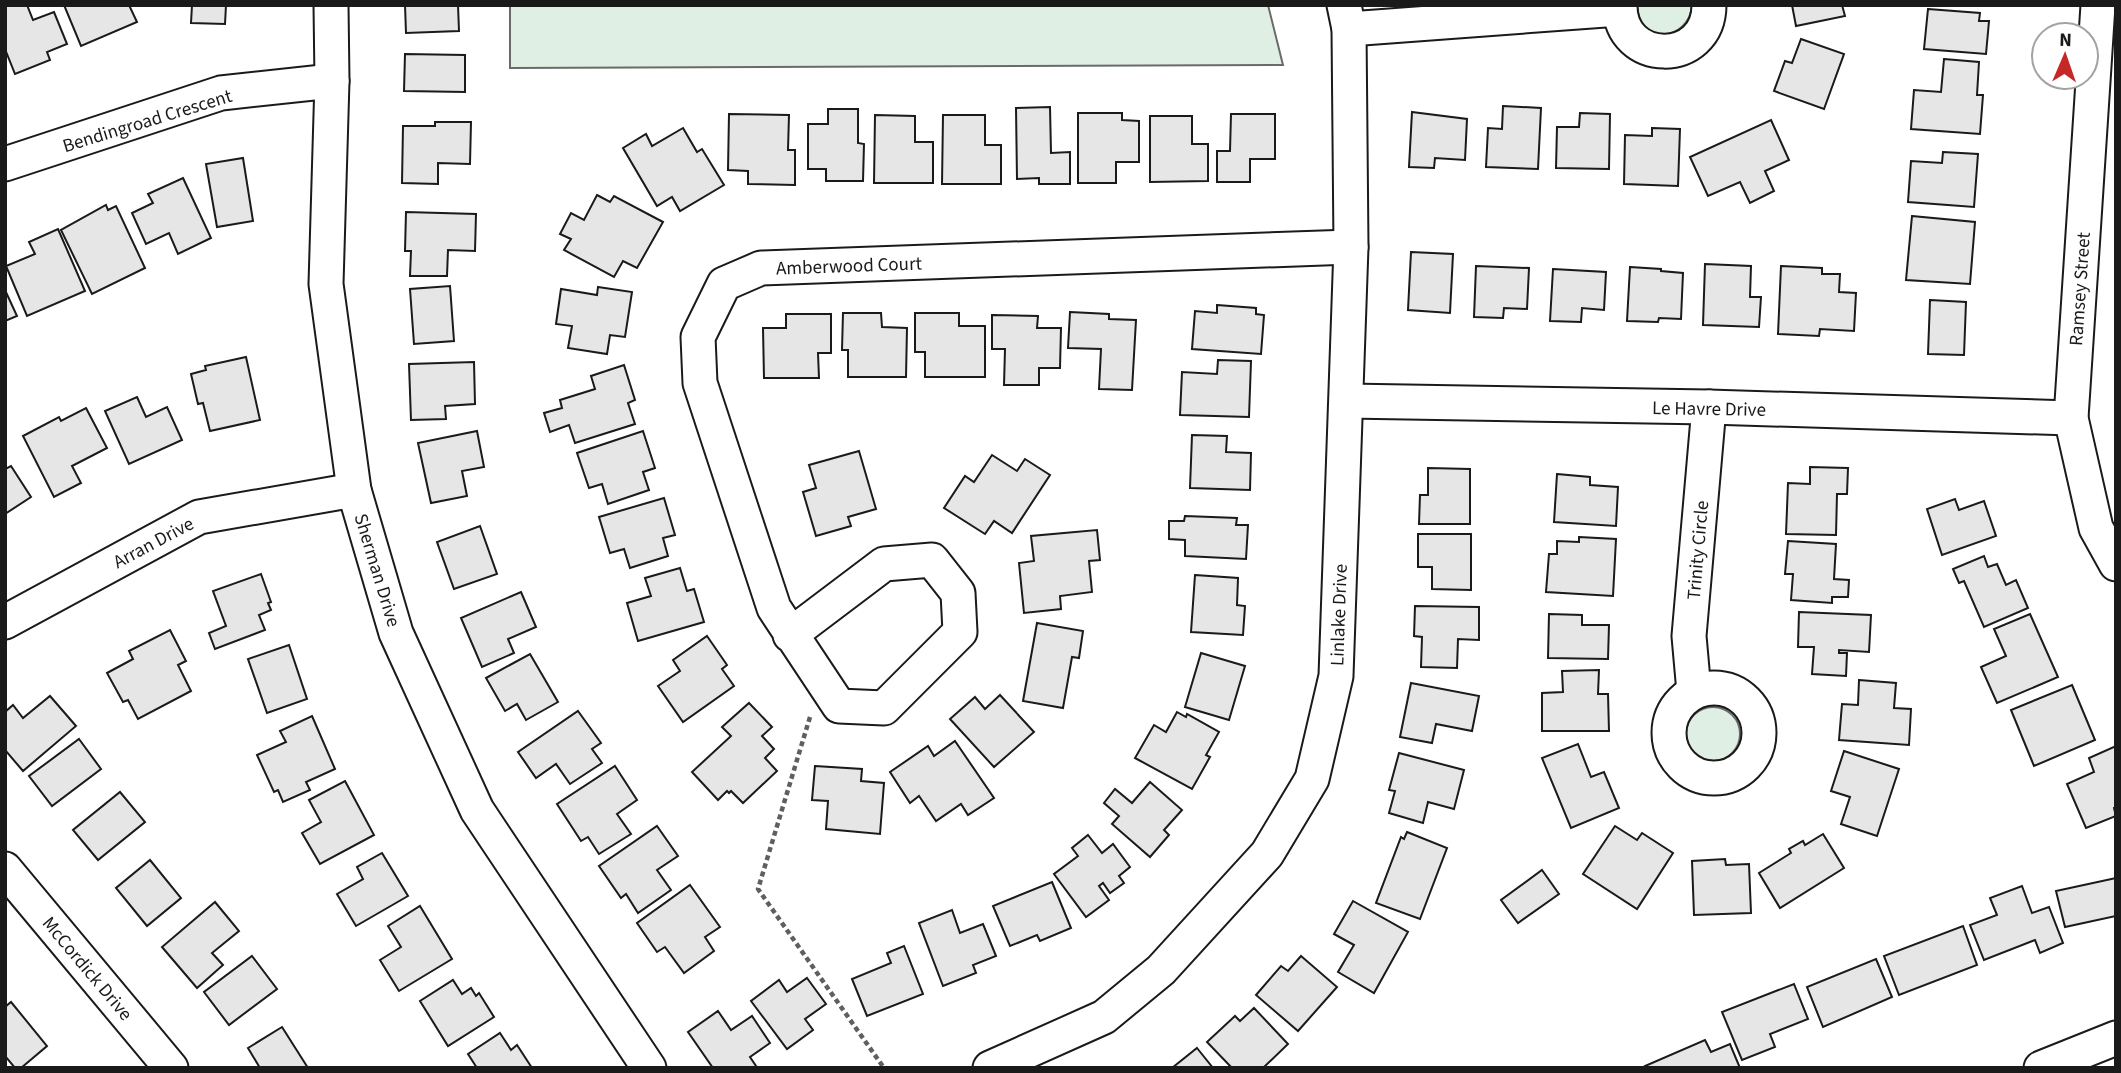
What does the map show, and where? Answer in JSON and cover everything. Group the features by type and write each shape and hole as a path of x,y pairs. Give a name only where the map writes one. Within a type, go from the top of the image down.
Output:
{"street":[{"name":"Sherman Drive","path":"331,5 332,81 326,284 354,490 396,633 477,810 649,1068"},
{"path":"1347,17 1620,7 1623,24 1631,37 1643,47 1658,52 1687,46 1699,36 1707,23 1709,5"},
{"name":"Ramsey Street","path":"2098,5 2071,418 2096,528 2116,564"},
{"name":"Linlake Drive","path":"990,1068 1104,1017 1161,970 1267,854 1312,779 1336,676 1351,247 1347,17"},
{"name":"Bendingroad Crescent","path":"5,164 221,93 332,81"},
{"name":"Amberwood Court","path":"790,635 884,564 932,560 958,593 960,632 884,708 839,706 790,635 774,608 700,383 698,337 724,285 761,268 1351,247"},
{"name":"Le Havre Drive","path":"1347,401 1709,407 2071,418"},
{"name":"Trinity Circle","path":"1694,692 1689,636 1709,407"},
{"name":"Arran Drive","path":"5,622 199,517 354,490"},
{"name":"McCordick Drive","path":"5,869 171,1068"},
{"path":"2041,1068 2112,1049"}],"path":[{"path":"821,680 758,889 884,1068"}],"green space":[{"path":"510,5 1268,5 1283,65 510,68"},
{"path":"1637,5 1692,5 1686,23 1672,33 1663,34 1647,29 1640,19"},
{"path":"1718,707 1728,711 1736,719 1740,734 1736,749 1728,757 1708,761 1698,757 1690,749 1686,729 1690,719 1698,711"}],"building":[{"path":"5,5 27,5 33,20 54,12 67,44 47,52 50,60 15,74 5,49"},
{"path":"64,5 129,5 137,22 81,46"},
{"path":"192,5 226,5 225,24 191,23"},
{"path":"405,5 458,5 459,31 406,33"},
{"path":"1792,5 1842,5 1845,16 1796,26"},
{"path":"1928,9 1980,13 1979,21 1989,21 1986,54 1924,49"},
{"path":"1801,39 1844,54 1824,109 1774,91 1785,61 1792,63"},
{"path":"405,54 465,55 465,92 404,91"},
{"path":"1944,59 1979,62 1977,95 1983,95 1980,134 1911,129 1914,90 1941,92"},
{"path":"1503,106 1541,108 1538,169 1486,167 1488,128 1502,129"},
{"path":"1050,107 1051,153 1070,152 1070,184 1039,184 1039,178 1017,179 1016,108"},
{"path":"828,109 858,109 858,143 864,144 863,181 826,181 826,169 808,169 808,124 828,124"},
{"path":"1412,112 1467,119 1465,160 1435,158 1434,168 1409,167"},
{"path":"1078,113 1122,113 1122,120 1139,121 1139,162 1116,162 1116,183 1078,183"},
{"path":"1580,113 1610,114 1609,169 1556,168 1557,127 1579,127"},
{"path":"729,114 789,115 788,150 795,150 795,185 748,184 748,171 728,170"},
{"path":"1231,114 1275,114 1275,159 1250,159 1250,182 1217,182 1217,151 1230,151"},
{"path":"875,115 915,116 915,142 933,142 933,183 874,183"},
{"path":"943,115 985,115 985,145 1001,145 1001,184 942,184"},
{"path":"1150,116 1192,116 1192,144 1208,144 1208,181 1150,182"},
{"path":"1771,120 1789,160 1765,171 1774,191 1750,203 1740,182 1708,196 1690,157"},
{"path":"435,122 471,122 470,164 438,163 438,184 402,183 403,126 435,126"},
{"path":"683,128 697,152 702,149 724,185 680,211 672,197 657,206 623,148 646,134 652,146"},
{"path":"1652,128 1680,129 1678,186 1624,184 1625,135 1652,136"},
{"path":"1943,152 1978,154 1974,207 1908,202 1911,161 1942,163"},
{"path":"243,158 253,221 217,227 206,164"},
{"path":"183,178 211,238 178,254 169,233 146,244 132,213 153,203 148,194"},
{"path":"597,195 610,202 614,196 663,222 637,268 623,261 614,277 564,250 571,239 560,234 571,213 584,220"},
{"path":"106,205 108,210 116,206 145,268 92,294 61,230"},
{"path":"406,212 476,214 475,251 448,250 447,276 410,276 411,251 405,251"},
{"path":"1912,216 1975,222 1970,284 1906,280"},
{"path":"58,229 85,291 27,316 6,266 35,254 29,242"},
{"path":"1411,252 1453,254 1450,313 1408,310"},
{"path":"1705,264 1751,266 1750,297 1761,297 1759,327 1703,325"},
{"path":"1476,266 1529,268 1527,309 1504,308 1503,318 1474,317"},
{"path":"1781,266 1822,268 1822,274 1840,274 1839,292 1856,293 1854,331 1820,329 1819,336 1778,334"},
{"path":"1630,267 1683,273 1681,319 1659,318 1658,322 1627,321"},
{"path":"1553,269 1606,272 1604,310 1582,308 1581,322 1550,321"},
{"path":"450,286 454,341 414,344 410,289"},
{"path":"598,287 632,292 625,337 610,335 607,354 568,348 572,326 556,324 561,289 597,295"},
{"path":"5,290 17,316 5,321"},
{"path":"1930,300 1966,302 1964,355 1928,354"},
{"path":"1217,305 1256,308 1256,314 1264,315 1261,354 1192,349 1195,311 1217,313"},
{"path":"1070,312 1109,314 1109,319 1136,320 1132,390 1099,389 1101,349 1068,348"},
{"path":"843,313 881,313 882,327 907,328 906,377 848,377 848,350 842,350"},
{"path":"915,313 959,313 959,326 985,326 985,377 925,377 925,352 915,352"},
{"path":"786,314 831,314 831,353 818,353 819,378 764,378 763,328 786,328"},
{"path":"992,315 1038,316 1037,328 1061,328 1060,368 1039,368 1039,385 1004,385 1005,349 992,349"},
{"path":"246,357 260,420 210,431 203,403 198,404 191,374 206,370 205,366"},
{"path":"1218,360 1251,361 1249,417 1180,415 1182,372 1217,374"},
{"path":"474,362 475,404 445,406 446,419 411,420 409,364"},
{"path":"624,365 635,400 628,403 635,424 575,443 569,425 550,432 544,413 562,408 560,400 595,389 591,376"},
{"path":"137,397 146,417 167,407 182,440 129,464 105,411"},
{"path":"86,408 107,448 72,466 81,483 54,497 23,436 59,417 61,421"},
{"path":"477,431 484,467 462,471 467,496 431,503 418,443"},
{"path":"643,431 655,468 643,472 649,490 608,504 602,484 589,488 577,453"},
{"path":"1192,435 1227,436 1226,452 1251,453 1250,490 1190,488"},
{"path":"859,451 876,509 848,517 851,526 816,536 803,492 816,488 809,465"},
{"path":"992,455 1017,471 1025,459 1050,475 1012,533 994,521 985,534 944,508 965,476 974,482"},
{"path":"11,466 31,497 5,514 5,469"},
{"path":"1810,467 1848,468 1847,494 1837,494 1836,535 1786,534 1788,483 1810,484"},
{"path":"1428,468 1470,469 1470,524 1419,524 1420,495 1428,495"},
{"path":"1557,474 1590,477 1590,485 1618,487 1616,526 1554,522"},
{"path":"664,498 675,535 663,538 668,556 630,568 624,549 610,553 599,517"},
{"path":"1955,499 1959,510 1984,501 1996,536 1942,555 1927,509"},
{"path":"1185,516 1237,518 1236,525 1248,525 1246,559 1185,556 1185,540 1169,539 1169,521 1184,521"},
{"path":"480,526 497,574 454,589 437,542"},
{"path":"1097,530 1100,560 1089,561 1092,592 1060,596 1061,609 1024,613 1019,563 1034,561 1031,536"},
{"path":"1418,534 1471,534 1471,590 1432,589 1432,567 1418,567"},
{"path":"1579,537 1616,539 1613,596 1546,592 1549,554 1557,554 1557,541 1579,542"},
{"path":"1788,541 1836,544 1834,579 1849,580 1848,597 1832,597 1832,603 1791,600 1793,574 1785,574"},
{"path":"1984,556 1988,567 1997,564 2006,585 2016,580 2028,608 1984,627 1964,581 1959,583 1953,569"},
{"path":"680,568 687,591 694,589 704,622 638,641 627,603 651,596 645,578"},
{"path":"261,574 271,602 268,603 271,610 259,615 265,630 215,649 209,633 226,626 213,591"},
{"path":"1195,575 1238,578 1237,605 1245,606 1243,635 1191,632"},
{"path":"521,592 536,627 508,639 514,653 482,667 461,618"},
{"path":"1415,606 1479,607 1479,640 1458,639 1457,668 1421,667 1422,637 1414,636"},
{"path":"1799,612 1871,615 1869,652 1839,650 1839,653 1847,653 1846,676 1812,674 1814,647 1798,647"},
{"path":"1549,614 1582,615 1582,625 1609,625 1608,659 1548,658"},
{"path":"2030,614 2058,677 1997,703 1981,667 2006,656 1994,629"},
{"path":"1037,623 1083,631 1079,658 1072,657 1063,708 1023,701"},
{"path":"170,630 186,661 178,665 191,691 138,719 128,700 123,702 107,673 133,659 129,651"},
{"path":"707,636 727,665 722,669 734,686 683,722 658,686 680,671 673,660"},
{"path":"289,645 307,699 267,713 248,659"},
{"path":"1201,653 1245,666 1229,720 1185,707"},
{"path":"530,654 558,702 526,720 517,704 505,711 486,678"},
{"path":"1599,670 1598,694 1608,694 1609,731 1542,731 1542,693 1563,692 1562,671"},
{"path":"1859,680 1896,683 1894,708 1911,709 1909,745 1839,740 1842,704 1858,705"},
{"path":"1411,683 1479,696 1472,731 1436,724 1432,743 1400,737"},
{"path":"2072,685 2095,740 2034,766 2011,710"},
{"path":"1000,695 1034,732 994,767 950,719 975,697 985,709"},
{"path":"50,696 76,726 23,771 5,750 5,712 13,705 23,718"},
{"path":"749,703 772,727 762,736 774,749 765,758 777,771 743,803 731,791 727,791 718,800 692,772 731,736 722,727"},
{"path":"578,711 601,743 592,749 602,763 570,784 556,764 536,778 518,752"},
{"path":"1177,712 1186,717 1187,714 1219,732 1206,755 1210,757 1192,789 1135,758 1154,725 1166,732"},
{"path":"312,716 335,769 306,782 310,790 283,802 278,790 274,792 257,755 286,742 280,731"},
{"path":"79,739 101,769 52,806 29,776"},
{"path":"955,741 994,798 968,815 961,804 936,821 919,796 910,803 890,772 928,746 934,756"},
{"path":"1578,744 1591,777 1604,772 1619,808 1571,828 1542,758"},
{"path":"2116,746 2116,816 2086,828 2067,784 2094,772 2089,758"},
{"path":"1844,751 1899,769 1877,836 1841,824 1850,797 1831,791"},
{"path":"1399,753 1464,770 1454,809 1428,802 1423,823 1389,813 1395,791 1389,790"},
{"path":"615,766 637,800 617,814 631,834 599,854 588,837 581,841 557,804"},
{"path":"815,766 862,769 861,781 884,783 880,834 826,829 828,801 812,800"},
{"path":"345,781 374,835 320,864 302,833 321,822 309,800"},
{"path":"1150,782 1182,810 1164,830 1169,835 1150,857 1112,824 1119,816 1104,803 1115,789 1132,803"},
{"path":"120,792 145,822 98,860 73,830"},
{"path":"657,826 678,856 657,870 671,890 638,913 626,894 621,898 599,866"},
{"path":"1615,826 1637,840 1642,833 1673,853 1637,909 1583,874"},
{"path":"1407,832 1447,848 1420,919 1376,903 1401,837 1404,839"},
{"path":"1823,834 1844,868 1780,908 1759,873 1791,853 1789,849 1803,841 1805,845"},
{"path":"1088,835 1102,853 1113,844 1130,867 1119,876 1124,883 1110,893 1103,883 1099,886 1109,900 1086,917 1054,874 1078,856 1072,848"},
{"path":"382,853 408,896 356,926 337,894 363,879 357,867"},
{"path":"1725,859 1726,865 1749,864 1751,913 1694,915 1692,861"},
{"path":"150,860 181,898 147,926 116,888"},
{"path":"1542,870 1559,894 1518,923 1501,900"},
{"path":"2116,878 2116,916 2065,927 2056,891"},
{"path":"1052,882 1071,928 1040,941 1037,935 1010,946 993,906"},
{"path":"690,885 720,927 705,937 714,951 684,973 665,947 657,952 637,923"},
{"path":"2022,886 2032,913 2049,907 2063,943 2040,953 2035,940 1984,960 1970,925 1997,915 1990,898"},
{"path":"1353,901 1408,932 1374,993 1338,972 1354,945 1334,934"},
{"path":"215,902 239,931 212,953 223,965 197,988 162,947"},
{"path":"420,906 452,959 399,991 380,960 401,947 388,926"},
{"path":"952,910 960,933 983,924 996,956 973,965 976,973 943,986 919,923"},
{"path":"1963,926 1977,965 1899,995 1884,956"},
{"path":"904,946 923,994 867,1016 852,979 891,963 887,953"},
{"path":"252,956 277,989 229,1025 204,992"},
{"path":"1301,956 1337,987 1298,1031 1256,995 1281,966 1288,971"},
{"path":"1876,959 1892,997 1823,1027 1807,987"},
{"path":"807,978 826,1004 805,1019 813,1030 787,1049 751,1001 779,980 787,992"},
{"path":"453,980 462,994 471,988 476,996 479,993 494,1017 448,1046 420,1001"},
{"path":"1794,984 1808,1019 1770,1034 1775,1047 1742,1060 1722,1012"},
{"path":"11,1002 47,1046 21,1068 15,1068 5,1056 5,1007"},
{"path":"1254,1008 1288,1044 1263,1068 1232,1068 1207,1042 1235,1016 1240,1021"},
{"path":"718,1011 731,1030 752,1016 770,1043 750,1057 756,1066 753,1068 713,1068 688,1032"},
{"path":"282,1027 308,1068 260,1068 248,1048"},
{"path":"500,1033 511,1050 517,1045 532,1068 477,1068 468,1054"},
{"path":"1705,1040 1711,1052 1730,1044 1740,1068 1645,1066"},
{"path":"1197,1048 1213,1068 1172,1068"}]}
